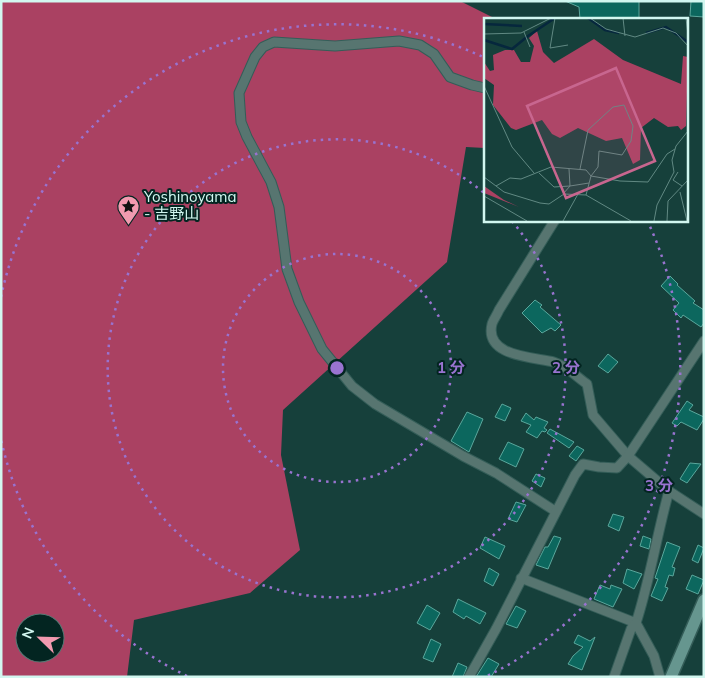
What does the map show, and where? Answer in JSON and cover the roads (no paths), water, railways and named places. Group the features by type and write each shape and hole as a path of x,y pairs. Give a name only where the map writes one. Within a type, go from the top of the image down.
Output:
{"main road":[{"path":"671,677 704,600"}],"street":[{"path":"484,88 472,86 450,77 434,54 420,45 399,41 335,46 274,42 263,48 255,57 239,93 241,122 271,182 279,208 287,269 299,302 322,349 352,386 374,404 496,473 555,511"},
{"path":"554,221 499,310 492,324 492,337 497,345 509,353 556,363 587,384 593,415 628,456 669,491 704,514"},
{"path":"469,677 574,475 583,464 617,468 628,456 704,342"},
{"path":"614,677 644,599 669,491"},
{"path":"521,578 636,623 654,656 660,677"}],"place":[{"name":"Yoshinoyama - 吉野山","path":"128,225"}]}
